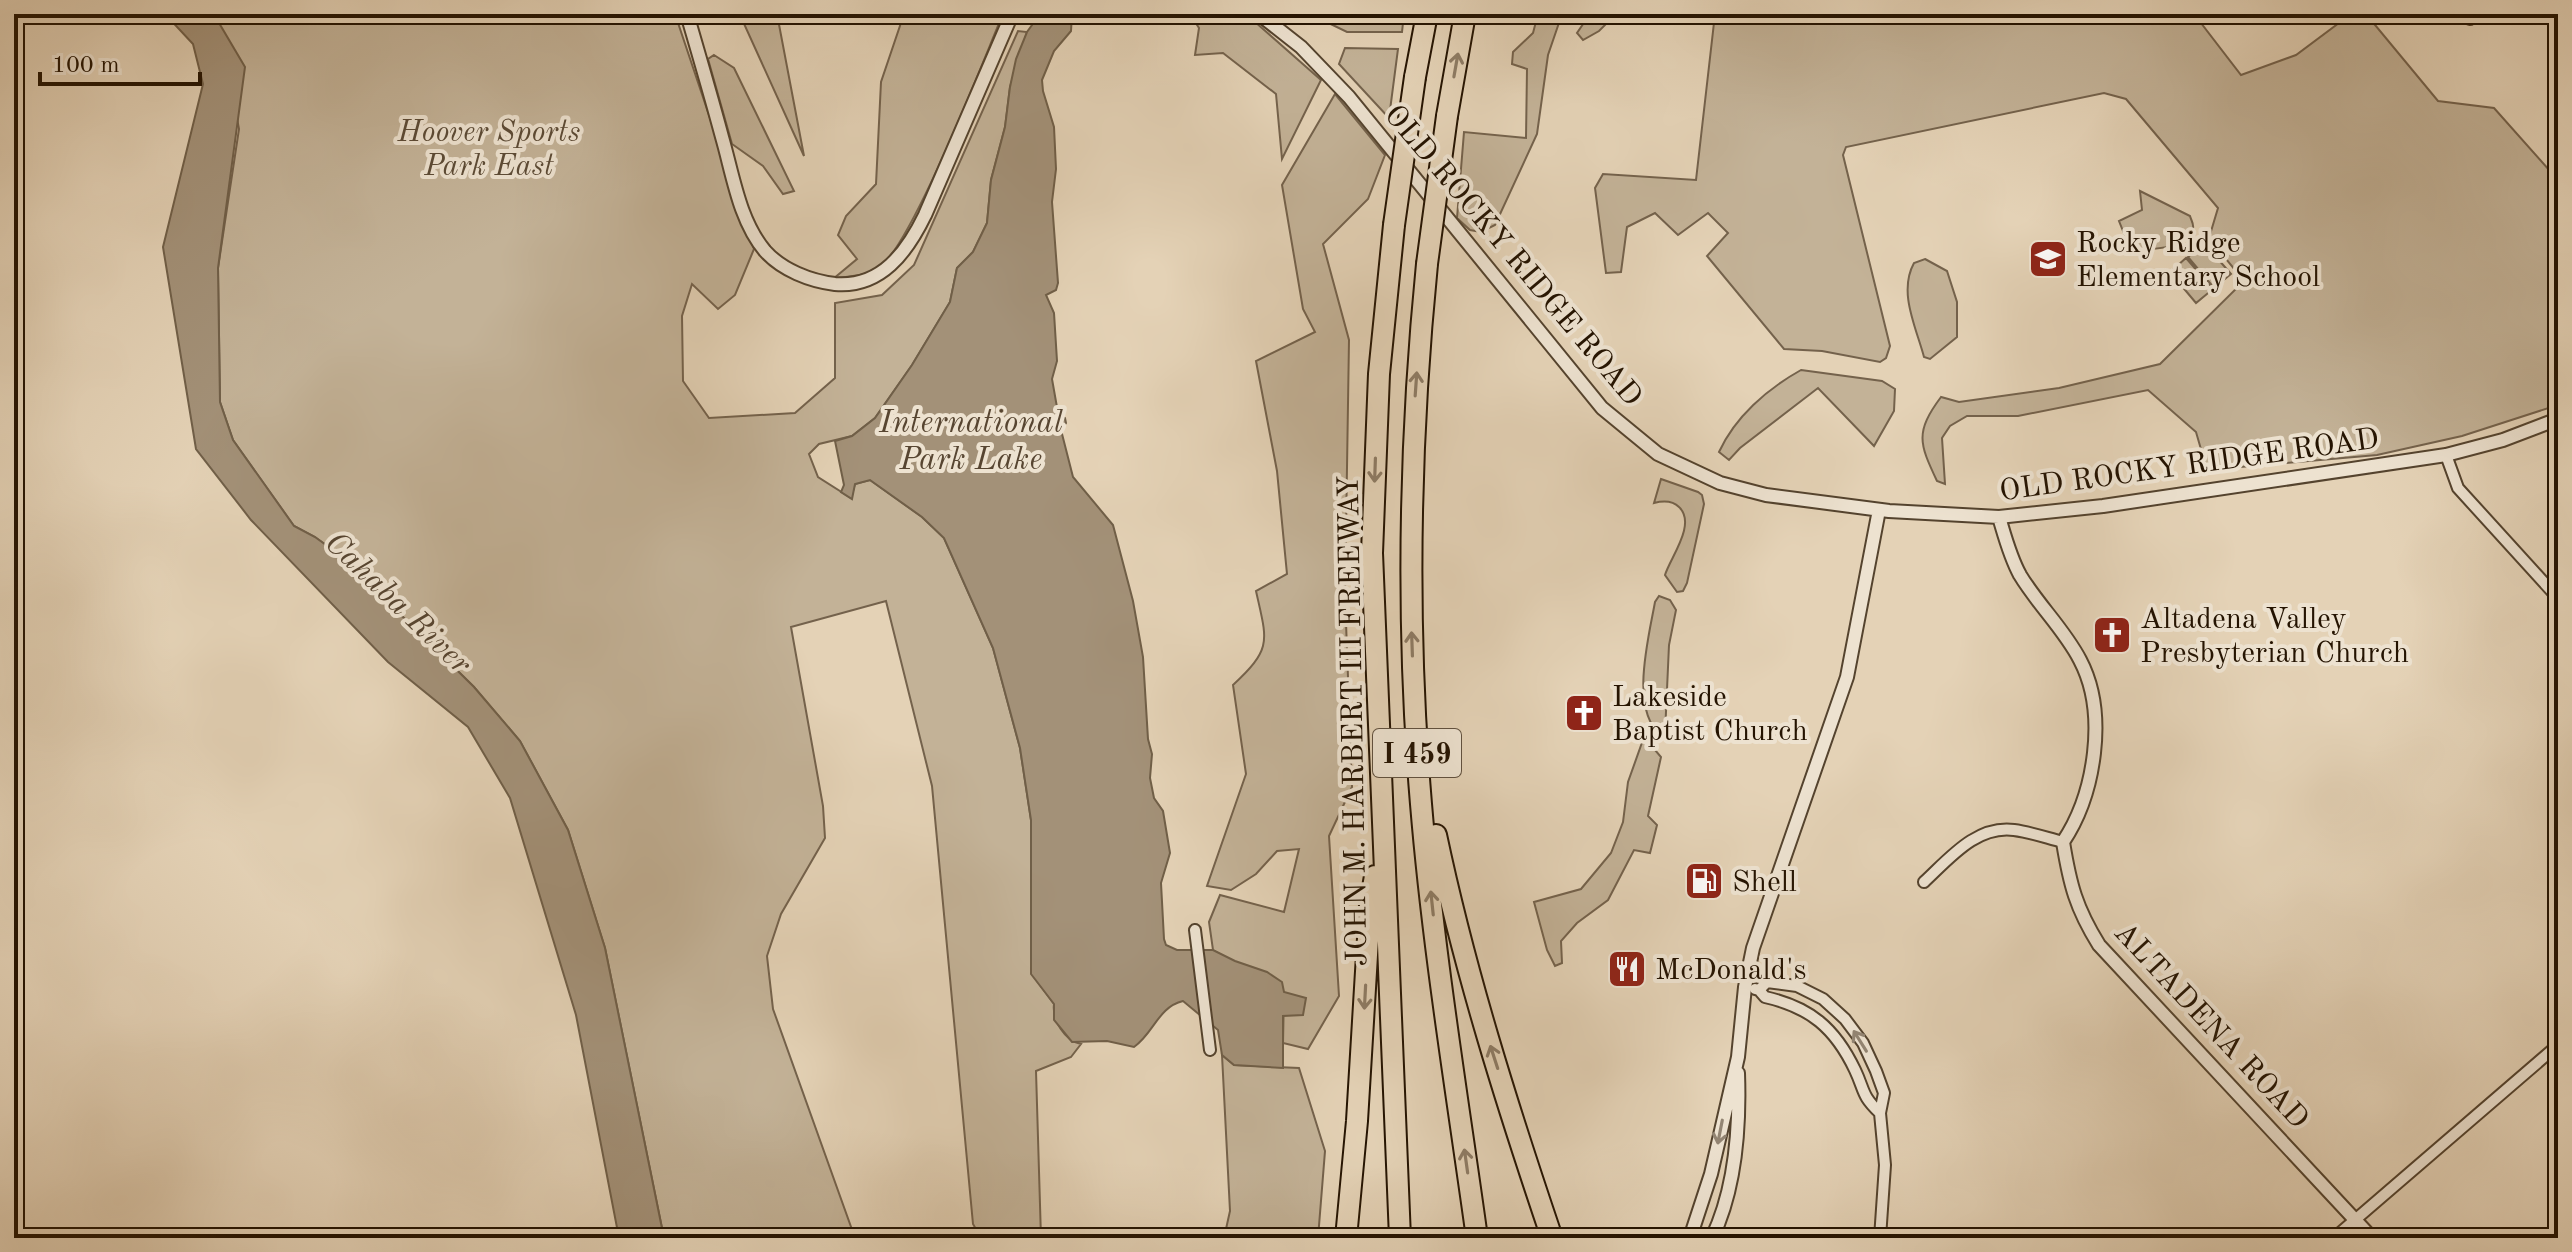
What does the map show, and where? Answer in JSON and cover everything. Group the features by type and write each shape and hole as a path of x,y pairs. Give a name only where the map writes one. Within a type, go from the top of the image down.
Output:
{"highway":[{"name":"JOHN M. HARBERT III FREEWAY","path":"1400,1238 1372,553 1379,374 1394,225 1427,14"},
{"name":"JOHN M. HARBERT III FREEWAY","path":"1465,14 1447,116 1427,264 1414,417 1410,594 1416,739 1433,910 1477,1238"},
{"path":"1416,739 1453,914 1475,998 1552,1238"},
{"path":"1346,1238 1357,1121 1370,905 1382,837"}],"street":[{"path":"687,14 735,185 756,238 765,251 786,268 812,279 848,285 879,274 895,262 910,243 1012,14"},
{"name":"OLD ROCKY RIDGE ROAD","path":"1259,14 1301,47 1334,80 1602,408 1636,438 1676,464 1740,490 1879,510 1999,517 2103,506 2446,455 2503,440 2558,419"},
{"path":"2446,455 2458,488 2558,598"},
{"path":"1712,1238 1724,1207 1734,1155 1739,1116 1738,1057 1745,987 1753,948 1847,677 1879,510"},
{"path":"1924,882 1969,840 1983,834 2011,829 2063,842 2071,830 2091,773 2096,736 2090,687 2082,662 2021,575 2008,549 1999,517"},
{"name":"ALTADENA ROAD","path":"2063,842 2080,915 2099,945 2372,1238"},
{"path":"1195,930 1210,1050"},
{"path":"1759,990 1767,982 1797,986 1823,999 1845,1019 1863,1043 1884,1093 1880,1113 1885,1165 1880,1238"},
{"path":"1745,987 1759,990 1765,997 1792,1003 1826,1027 1856,1072 1866,1100 1880,1113"},
{"path":"2334,1238 2558,1045"},
{"path":"1690,1238 1711,1174 1738,1057"}],"green space":[{"name":"Hoover Sports Park East","path":"209,14 675,14 754,249 735,295 718,309 692,284 682,316 683,381 709,418 795,413 835,378 835,303 882,295 914,265 1018,31 1027,32 1010,87 1005,127 991,180 987,223 973,252 957,268 950,302 875,418 852,436 819,444 809,454 818,477 851,498 855,484 870,480 922,517 944,538 993,648 1020,748 1031,820 1031,973 1054,1004 1055,1017 1061,1029 1070,1039 1081,1044 1071,1057 1036,1071 1041,1238 981,1238 973,1224 932,786 886,601 791,627 823,806 825,838 781,914 767,956 773,1009 855,1238 664,1238 605,948 568,830 520,741 474,687 341,556 294,526 233,440 220,402 218,268 239,129 219,23"},
{"path":"729,14 777,14 804,156 741,17"},
{"path":"904,14 1003,14 963,110 907,230 889,257 875,271 833,279 857,259 838,235 846,216 876,184 881,82"},
{"path":"1190,14 1240,14 1254,21 1321,80 1282,159 1276,94 1223,53 1195,55 1199,28"},
{"path":"1310,14 1404,14 1402,32 1347,32"},
{"path":"1538,14 1562,14 1548,55 1537,134 1495,225 1481,232 1470,230 1457,218 1464,132 1526,138 1527,69 1512,64 1513,52 1533,33"},
{"path":"1590,14 1616,14 1599,31 1583,40 1577,33"},
{"path":"1715,14 2194,14 2241,75 2296,55 2351,14 2366,14 2438,101 2494,108 2558,180 2558,405 2462,436 2377,455 2207,470 2196,432 2148,390 2018,416 1967,416 1950,426 1942,438 1945,484 1937,481 1926,457 1922,438 1927,420 1941,397 1959,402 2059,388 2160,364 2244,281 2209,238 2218,208 2126,99 2104,93 1846,147 1843,155 1890,346 1886,358 1880,362 1822,351 1784,349 1707,256 1728,233 1708,213 1678,235 1655,213 1627,227 1621,272 1606,273 1595,188 1603,174 1696,180"},
{"path":"1345,48 1398,49 1389,118 1339,64"},
{"path":"714,55 734,68 794,191 783,194 763,166 732,144 708,59"},
{"path":"1335,94 1385,155 1368,199 1323,244 1349,340 1345,595 1352,787 1329,836 1339,996 1308,1049 1283,1043 1284,992 1213,950 1209,922 1220,895 1284,912 1299,849 1277,851 1256,874 1231,890 1207,886 1246,774 1233,685 1255,662 1264,643 1256,591 1287,574 1277,471 1256,361 1315,332 1303,309 1282,185"},
{"path":"2140,191 2190,216 2193,226 2184,241 2165,247 2128,250 2119,221 2142,210"},
{"path":"2204,243 2231,274 2214,288 2188,257"},
{"path":"2186,258 2213,289 2196,303 2170,272"},
{"path":"1925,259 1947,271 1957,302 1957,337 1930,359 1924,357 1908,298 1914,263"},
{"path":"1801,370 1882,381 1895,389 1894,411 1874,446 1818,388 1740,448 1729,460 1719,452 1734,427 1753,405"},
{"path":"1661,479 1698,492 1704,504 1683,591 1677,592 1665,575 1684,532 1684,514 1673,503 1654,503"},
{"path":"1659,596 1670,600 1676,610 1669,645 1665,734 1661,735 1651,724 1643,691 1649,634"},
{"path":"1644,737 1661,757 1648,816 1657,825 1650,853 1634,850 1608,900 1577,923 1561,941 1562,963 1555,966 1547,950 1534,902 1581,889 1611,853 1623,822 1628,782"},
{"path":"1222,1055 1234,1065 1299,1068 1325,1151 1318,1238 1224,1238 1230,1211"}],"water":[{"path":"165,14 209,14 219,23 245,67 218,268 220,402 233,440 294,526 341,556 474,687 520,741 568,830 605,948 664,1238 619,1238 576,1015 510,798 468,727 388,662 251,520 196,449 163,247 203,84 193,44"},
{"name":"International Park Lake","path":"1040,14 1072,14 1071,31 1054,51 1042,80 1054,127 1056,169 1052,202 1058,283 1056,290 1046,295 1054,313 1057,361 1052,379 1058,413 1065,418 1066,423 1061,430 1073,477 1113,525 1133,601 1143,657 1148,739 1152,754 1150,778 1154,798 1163,811 1170,853 1161,883 1164,939 1166,945 1177,950 1213,950 1267,972 1282,982 1284,992 1306,998 1303,1015 1283,1016 1283,1068 1234,1065 1222,1055 1218,1030 1183,1001 1162,1014 1134,1047 1107,1041 1072,1042 1054,1020 1054,1004 1031,974 1031,820 1020,748 993,648 944,538 922,517 870,480 855,484 852,499 841,492 844,485 835,441 852,436 875,418 912,365 950,302 957,268 973,252 987,223 991,180 1005,127 1016,59 1027,32"}],"place":[{"name":"Rocky Ridge Elementary School","path":"2048,259"},
{"name":"Altadena Valley Presbyterian Church","path":"2112,635"},
{"name":"Lakeside Baptist Church","path":"1584,713"},
{"name":"Shell","path":"1704,881"},
{"name":"McDonald's","path":"1627,969"}],"water label":[{"name":"Cahaba River","path":"399,602"}]}
